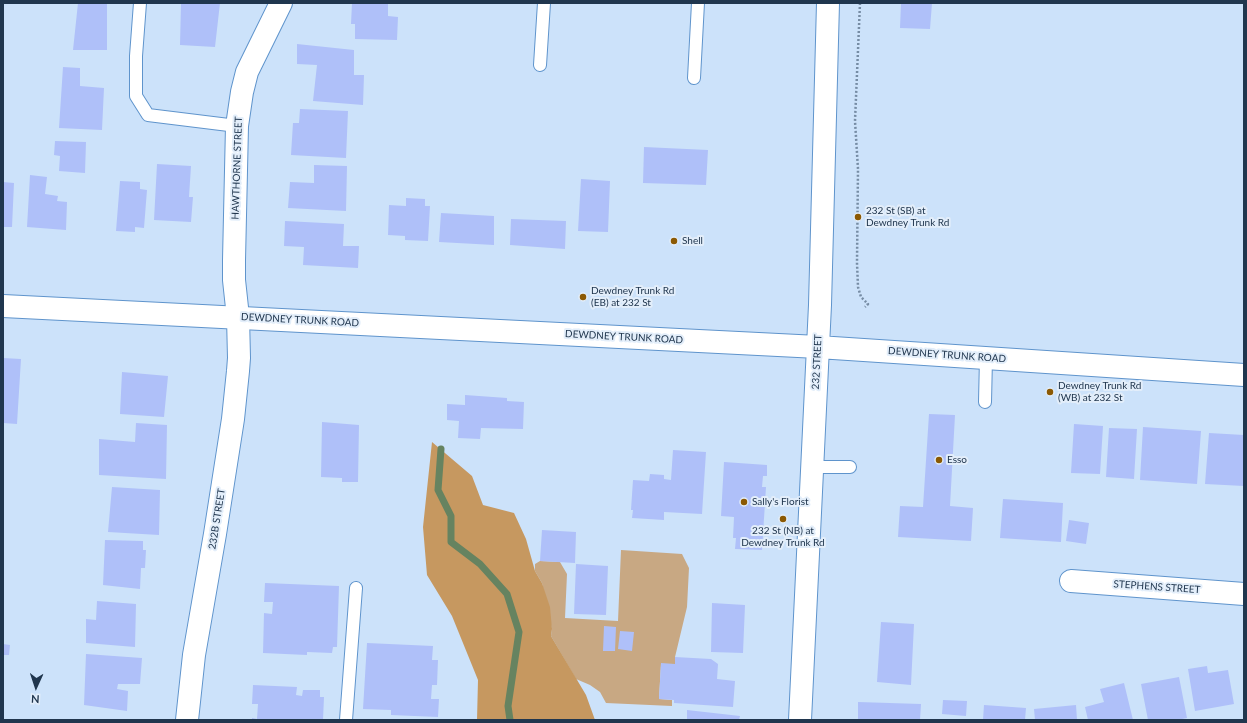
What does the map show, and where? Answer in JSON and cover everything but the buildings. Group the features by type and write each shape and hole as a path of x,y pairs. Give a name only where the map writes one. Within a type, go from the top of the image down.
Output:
{"main road":[{"name":"HAWTHORNE STREET","path":"238,317 234,280 237,126 242,92 247,72 281,3"},
{"name":"232 STREET","path":"800,720 820,305 828,3"},
{"name":"DEWDNEY TRUNK ROAD","path":"3,306 818,347 1244,375"},
{"name":"232B STREET","path":"187,720 194,655 233,419 239,358 238,317"},
{"name":"STEPHENS STREET","path":"1071,581 1244,594"}],"lane":[{"path":"140,3 136,56 136,96 148,115 237,126"},
{"path":"540,65 544,3"},
{"path":"694,78 698,3"},
{"path":"985,402 986,358"},
{"path":"812,467 850,467"},
{"path":"346,720 356,588"}],"path":[{"path":"860,3 855,121 858,169 857,263 858,287 861,297 868,304 865,307"}],"shaded area":[{"path":"432,442 472,476 483,505 514,513 526,539 535,571 542,583 550,607 552,629 551,636 586,695 595,720 477,720 478,680 452,616 427,575 423,527"},
{"path":"621,550 682,554 689,568 687,607 675,657 675,664 661,664 659,699 672,700 672,706 606,703 600,692 590,685 576,679 551,636 552,629 542,583 535,571 535,564 540,561 560,562 567,574 565,618 618,621"}],"waterway":[{"path":"441,449 438,490 451,516 451,542 480,564 507,594 519,632 508,706 510,720"}],"place":[{"name":"232 St (SB) at Dewdney Trunk Rd","path":"858,217"},
{"name":"Shell","path":"674,241"},
{"name":"Dewdney Trunk Rd (EB) at 232 St","path":"583,297"},
{"name":"Dewdney Trunk Rd (WB) at 232 St","path":"1050,392"},
{"name":"Esso","path":"939,460"},
{"name":"Sally's Florist","path":"744,502"},
{"name":"232 St (NB) at Dewdney Trunk Rd","path":"783,519"}]}
